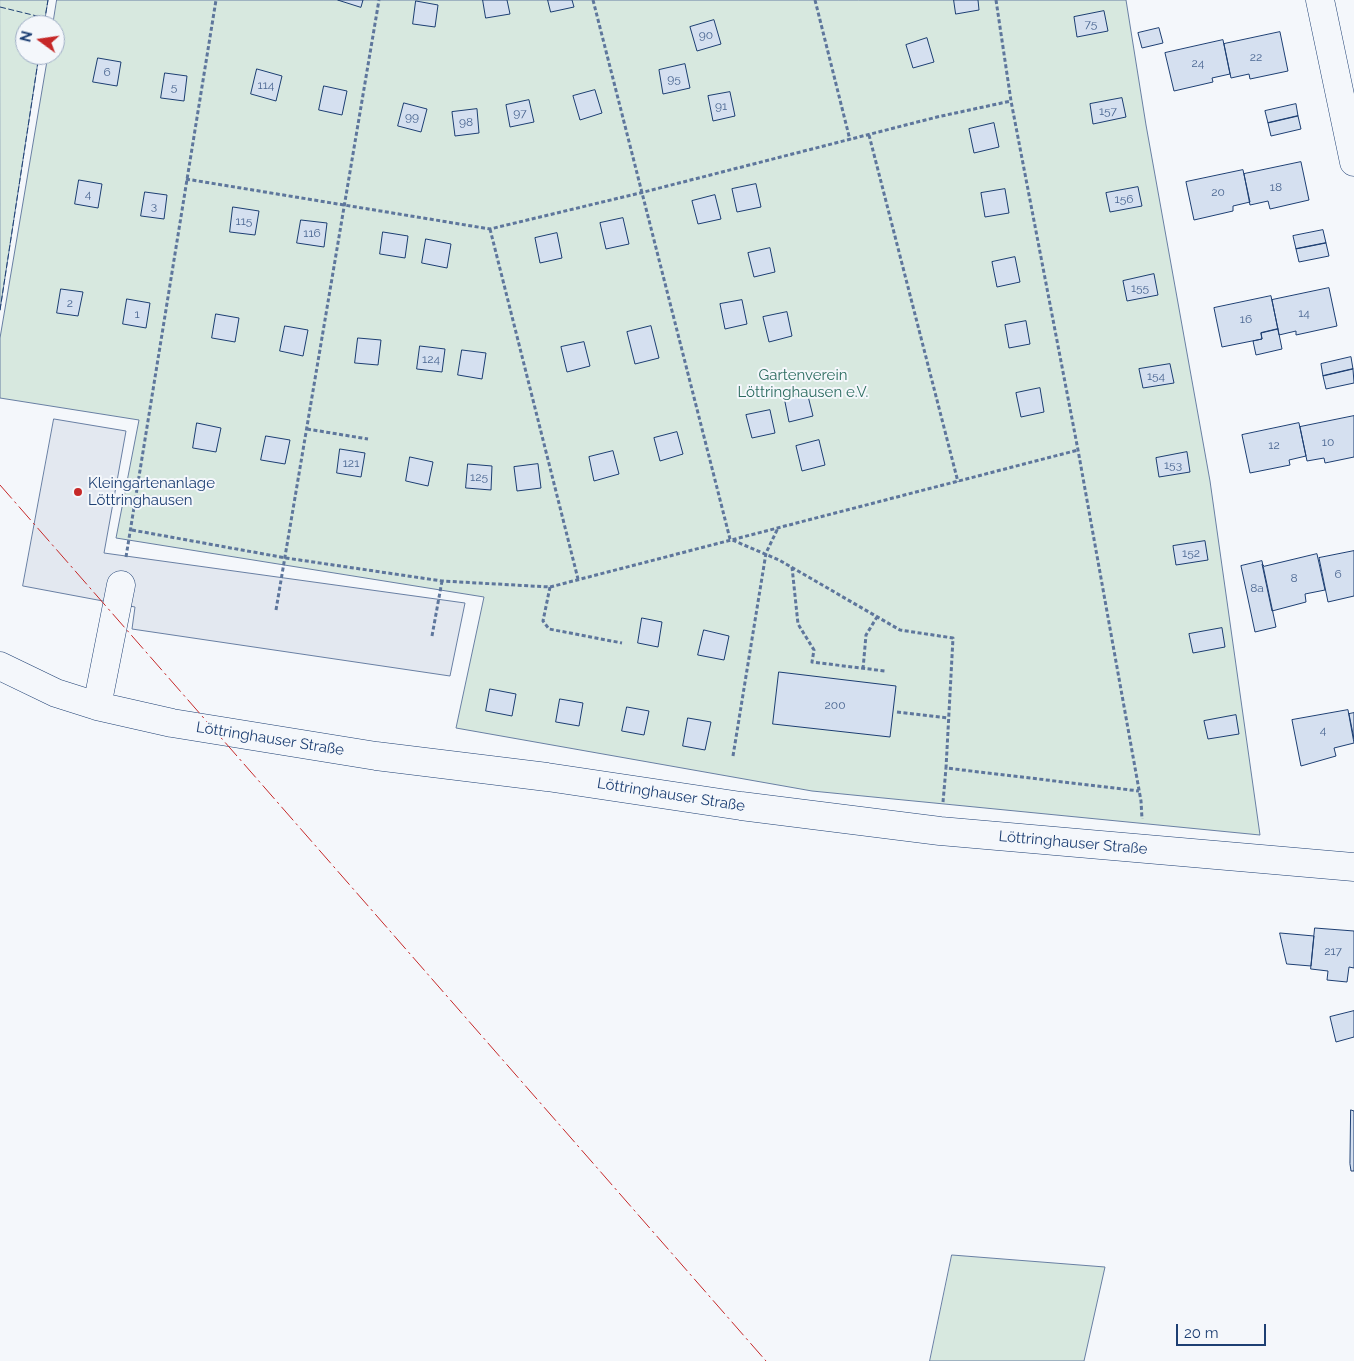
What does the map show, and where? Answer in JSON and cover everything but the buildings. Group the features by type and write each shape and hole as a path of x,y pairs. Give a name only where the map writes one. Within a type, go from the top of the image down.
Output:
{"street":[{"path":"1320,0 1354,162"},
{"path":"97,706 121,585"},
{"name":"Löttringhauser Straße","path":"0,666 56,693 97,706 172,723 376,756 548,777 751,807 940,831 1354,867"}],"path":[{"path":"121,585 132,530 186,179 216,0"},
{"path":"276,610 379,0"},
{"path":"593,0 640,193 730,539"},
{"path":"815,0 850,140"},
{"path":"996,0 1011,101 1078,450 1139,790 1142,816"},
{"path":"186,179 490,229 1011,101"},
{"path":"869,135 958,482"},
{"path":"490,229 578,579"},
{"path":"307,428 368,438"},
{"path":"132,530 286,558 442,581 550,587 1078,450"},
{"path":"734,756 766,554 779,527"},
{"path":"730,539 792,567 900,630 953,638 946,768 1139,790"},
{"path":"792,567 798,624 814,650 812,662 885,671"},
{"path":"432,636 442,581"},
{"path":"550,587 543,621 549,629 622,643"},
{"path":"863,668 866,635 878,617"},
{"path":"896,712 948,718"}],"green space":[{"path":"0,0 48,0 46,15 15,15 15,65 37,65 0,310"},
{"name":"Gartenverein Löttringhausen e.V.","path":"57,0 1126,0 1146,125 1210,481 1260,835 812,791 456,728 484,597 116,538 139,420 0,398 0,338 46,65 65,65 65,15 55,15"},
{"path":"952,1255 1105,1267 1084,1361 930,1361"}],"shaded area":[{"name":"Kleingartenanlage Löttringhausen","path":"54,419 126,431 104,553 465,603 450,676 132,629 135,607 23,586"}],"fence":[{"path":"0,7 45,18 48,0"},
{"path":"0,310 37,65"}],"power":[{"path":"0,485 766,1361"}],"place":[{"name":"Kleingartenanlage Löttringhausen","path":"78,492"}]}
